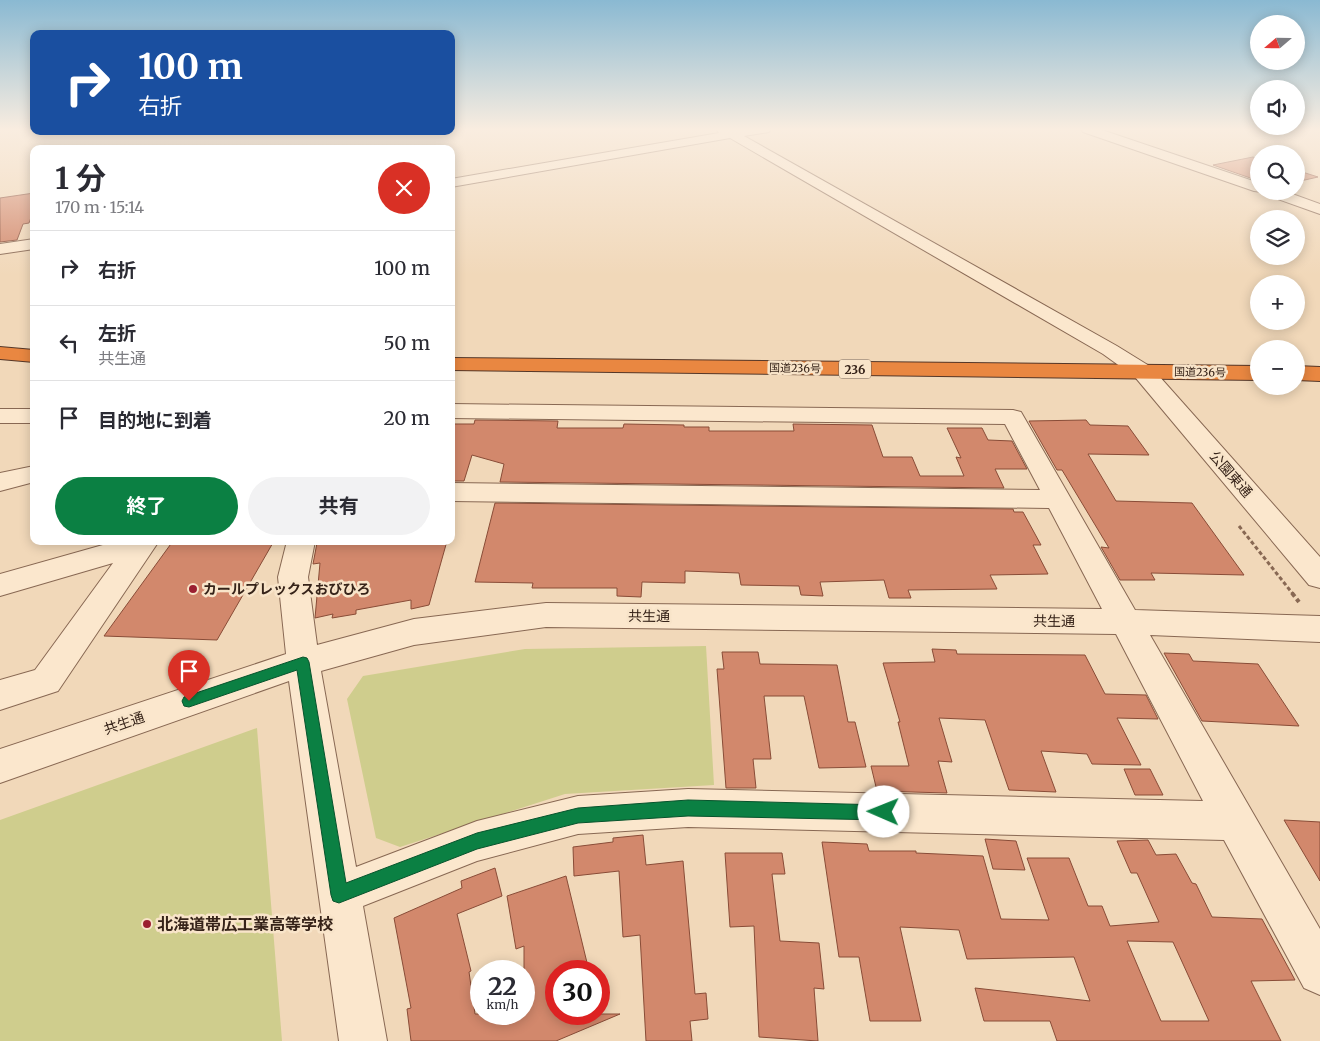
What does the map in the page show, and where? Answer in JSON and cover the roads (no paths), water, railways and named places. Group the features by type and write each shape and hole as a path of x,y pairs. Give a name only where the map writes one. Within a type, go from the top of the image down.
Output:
{"highway":[{"path":"0,354 30,356"},
{"path":"0,366 30,363"},
{"name":"国道236号","path":"455,364 1250,373"},
{"path":"1305,373 1320,374"}],"street":[{"path":"455,183 485,178"},
{"name":"公園東通","path":"807,178 1101,345 1143,372 1320,577"},
{"path":"1229,178 1250,185"},
{"path":"1302,202 1311,196 1320,194"},
{"path":"1296,200 1320,209"},
{"path":"0,249 30,245"},
{"path":"15,416 30,401"},
{"path":"455,411 1013,417 1234,821 1320,972"},
{"path":"0,482 30,475"},
{"path":"455,492 1058,499"},
{"path":"0,585 137,545"},
{"path":"0,695 46,681 143,545"},
{"path":"300,545 293,577 303,662 362,1041"},
{"name":"共生通","path":"0,766 303,662 414,632 546,615 1126,622 1320,629"},
{"path":"339,895 477,841 578,816 688,808 1234,821"}],"place":[{"name":"カールプレックスおびひろ","path":"193,589"},
{"name":"北海道帯広工業高等学校","path":"147,924"}]}
